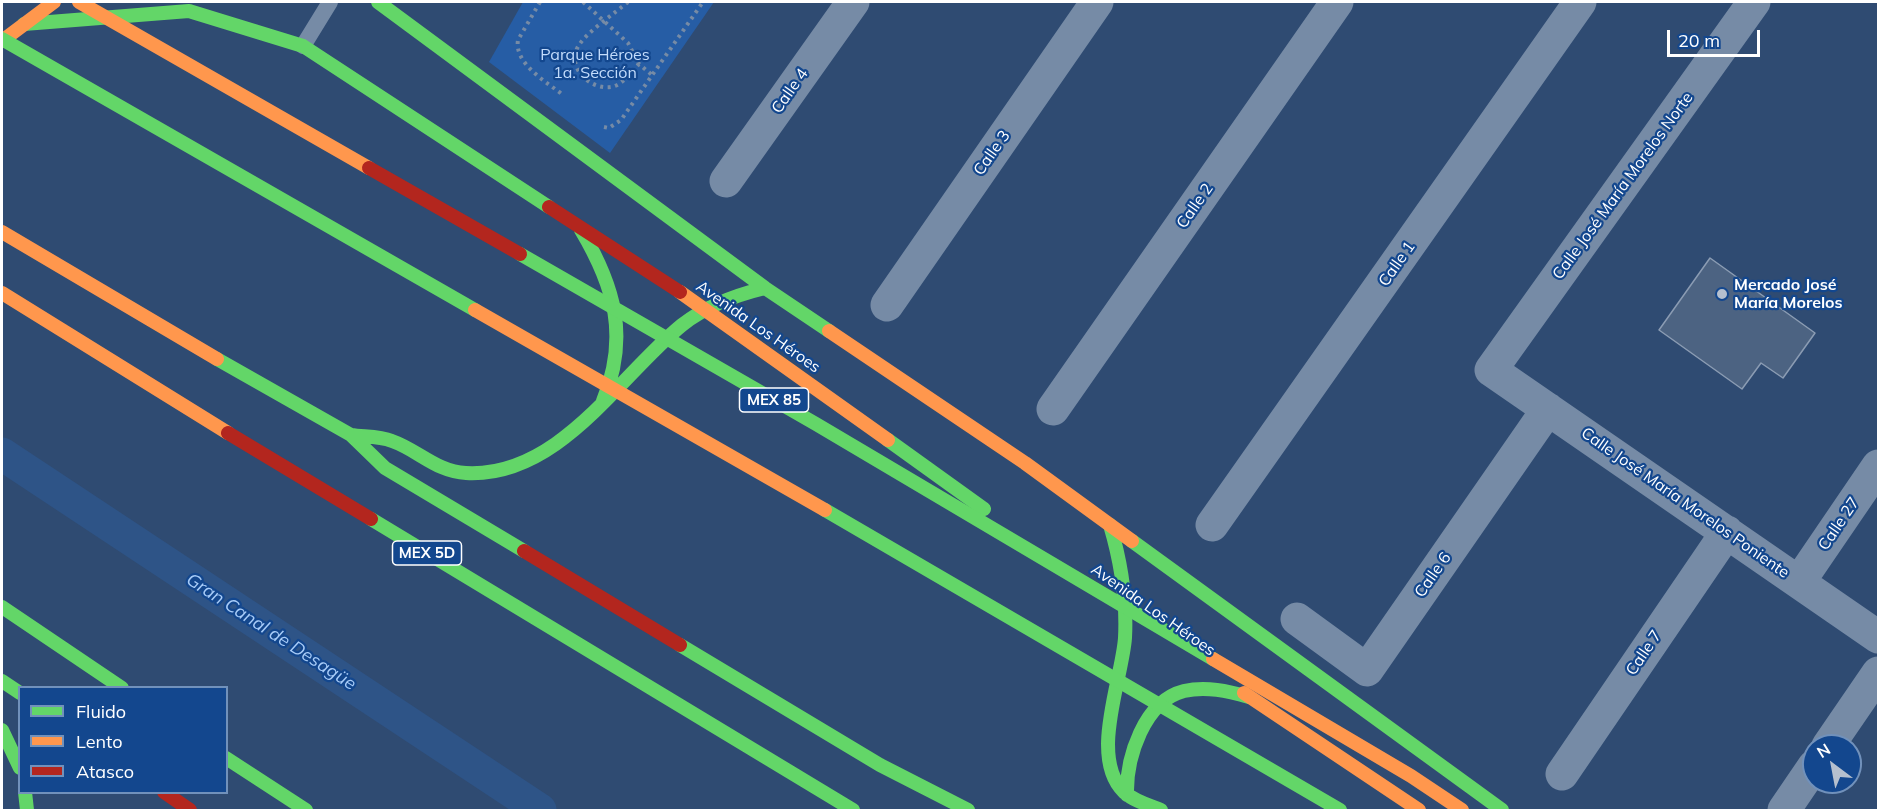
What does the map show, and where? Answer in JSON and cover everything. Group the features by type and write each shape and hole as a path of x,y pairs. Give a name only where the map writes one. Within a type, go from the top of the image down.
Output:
{"main road":[{"path":"54,2 2,40 758,471 1340,810"},
{"name":"MEX 85","path":"79,2 826,430 1411,776 1462,810"},
{"path":"378,2 765,288 1025,463 1502,810"},
{"name":"Avenida Los Héroes","path":"24,24 189,11 303,46 581,230 706,309 1249,697 1419,810"},
{"path":"581,230 606,275 617,326 614,369 608,390 598,410"},
{"path":"2,232 106,295 351,435 385,468 880,765 968,810"},
{"path":"351,435 392,441 440,469 462,474 489,472 516,464 561,442 581,427 682,325 706,309 744,293 765,288"},
{"name":"MEX 5D","path":"2,293 130,374 853,810"},
{"path":"1110,525 1122,566 1127,611 1123,652 1108,742 1114,778 1126,804"},
{"path":"2,607 120,686"},
{"path":"2,681 18,692"},
{"path":"1126,804 1129,768 1142,729 1149,714 1167,698 1181,692 1207,688 1249,697"},
{"path":"2,730 18,764"},
{"path":"228,759 306,810"},
{"path":"25,794 27,810"},
{"path":"167,794 190,810"},
{"path":"1126,804 1161,810"}],"street":[{"name":"Calle 4","path":"726,181 853,2"},
{"name":"Calle 3","path":"887,305 1097,2"},
{"name":"Calle 2","path":"1053,409 1337,2"},
{"name":"Calle 1","path":"1212,525 1580,2"},
{"name":"Calle José María Morelos Norte","path":"1491,370 1754,2"},
{"name":"Calle José María Morelos Poniente","path":"1491,370 1878,637"},
{"name":"Calle 6","path":"1297,619 1367,670 1548,409"},
{"name":"Calle 27","path":"1799,582 1878,466"},
{"name":"Calle 7","path":"1562,774 1727,532"},
{"path":"1836,734 1878,673"},
{"path":"1784,810 1802,784"}],"lane":[{"path":"303,46 330,2"}],"path":[{"path":"540,2 518,40 517,47 523,61 566,98"},
{"path":"583,2 628,43 639,64 652,75"},
{"path":"628,2 579,44 575,55 577,68 585,80 597,86 612,87 623,81 639,64"},
{"path":"600,126 609,128 621,120 703,2"}],"green space":[{"name":"Parque Héroes 1a. Sección","path":"523,2 714,2 610,153 489,62"}],"building":[{"name":"Mercado José María Morelos","path":"1710,258 1815,333 1783,378 1761,363 1742,389 1659,330"}],"waterway":[{"name":"Gran Canal de Desagüe","path":"2,454 540,810"}],"traffic: fast":[{"path":"378,2 765,288 829,331"},
{"path":"24,24 189,11 303,46 549,207"},
{"path":"2,39 475,310"},
{"path":"581,230 593,251 610,292 614,313 615,355 611,378 603,401"},
{"path":"520,254 816,424 1213,659"},
{"path":"351,435 392,441 437,465 456,472 499,470 530,459 559,442 585,420 658,346 691,318 722,302 765,288"},
{"path":"217,359 351,435 385,468 524,551"},
{"path":"888,440 984,509"},
{"path":"825,510 1340,810"},
{"path":"371,519 853,810"},
{"path":"1110,525 1122,581 1125,638 1110,718 1109,760 1114,777 1124,792 1161,810"},
{"path":"1132,541 1502,810"},
{"path":"2,607 119,686"},
{"path":"680,645 880,765 968,810"},
{"path":"2,681 18,692"},
{"path":"1127,795 1134,748 1140,733 1158,706 1184,691 1200,689 1249,697"},
{"path":"2,730 18,764"},
{"path":"228,759 306,810"},
{"path":"25,794 27,810"}],"traffic: slow":[{"path":"2,41 54,2"},
{"path":"79,2 369,168"},
{"path":"2,232 217,359"},
{"path":"680,292 888,440"},
{"path":"2,293 228,433"},
{"path":"475,310 825,510"},
{"path":"829,331 1025,463 1132,541"},
{"path":"1213,659 1411,776 1462,810"},
{"path":"1244,693 1419,810"}],"traffic: jam":[{"path":"369,168 520,254"},
{"path":"549,207 680,292"},
{"path":"228,433 371,519"},
{"path":"524,551 680,645"},
{"path":"167,794 190,810"}],"place":[{"name":"Mercado José María Morelos","path":"1722,294"}]}
